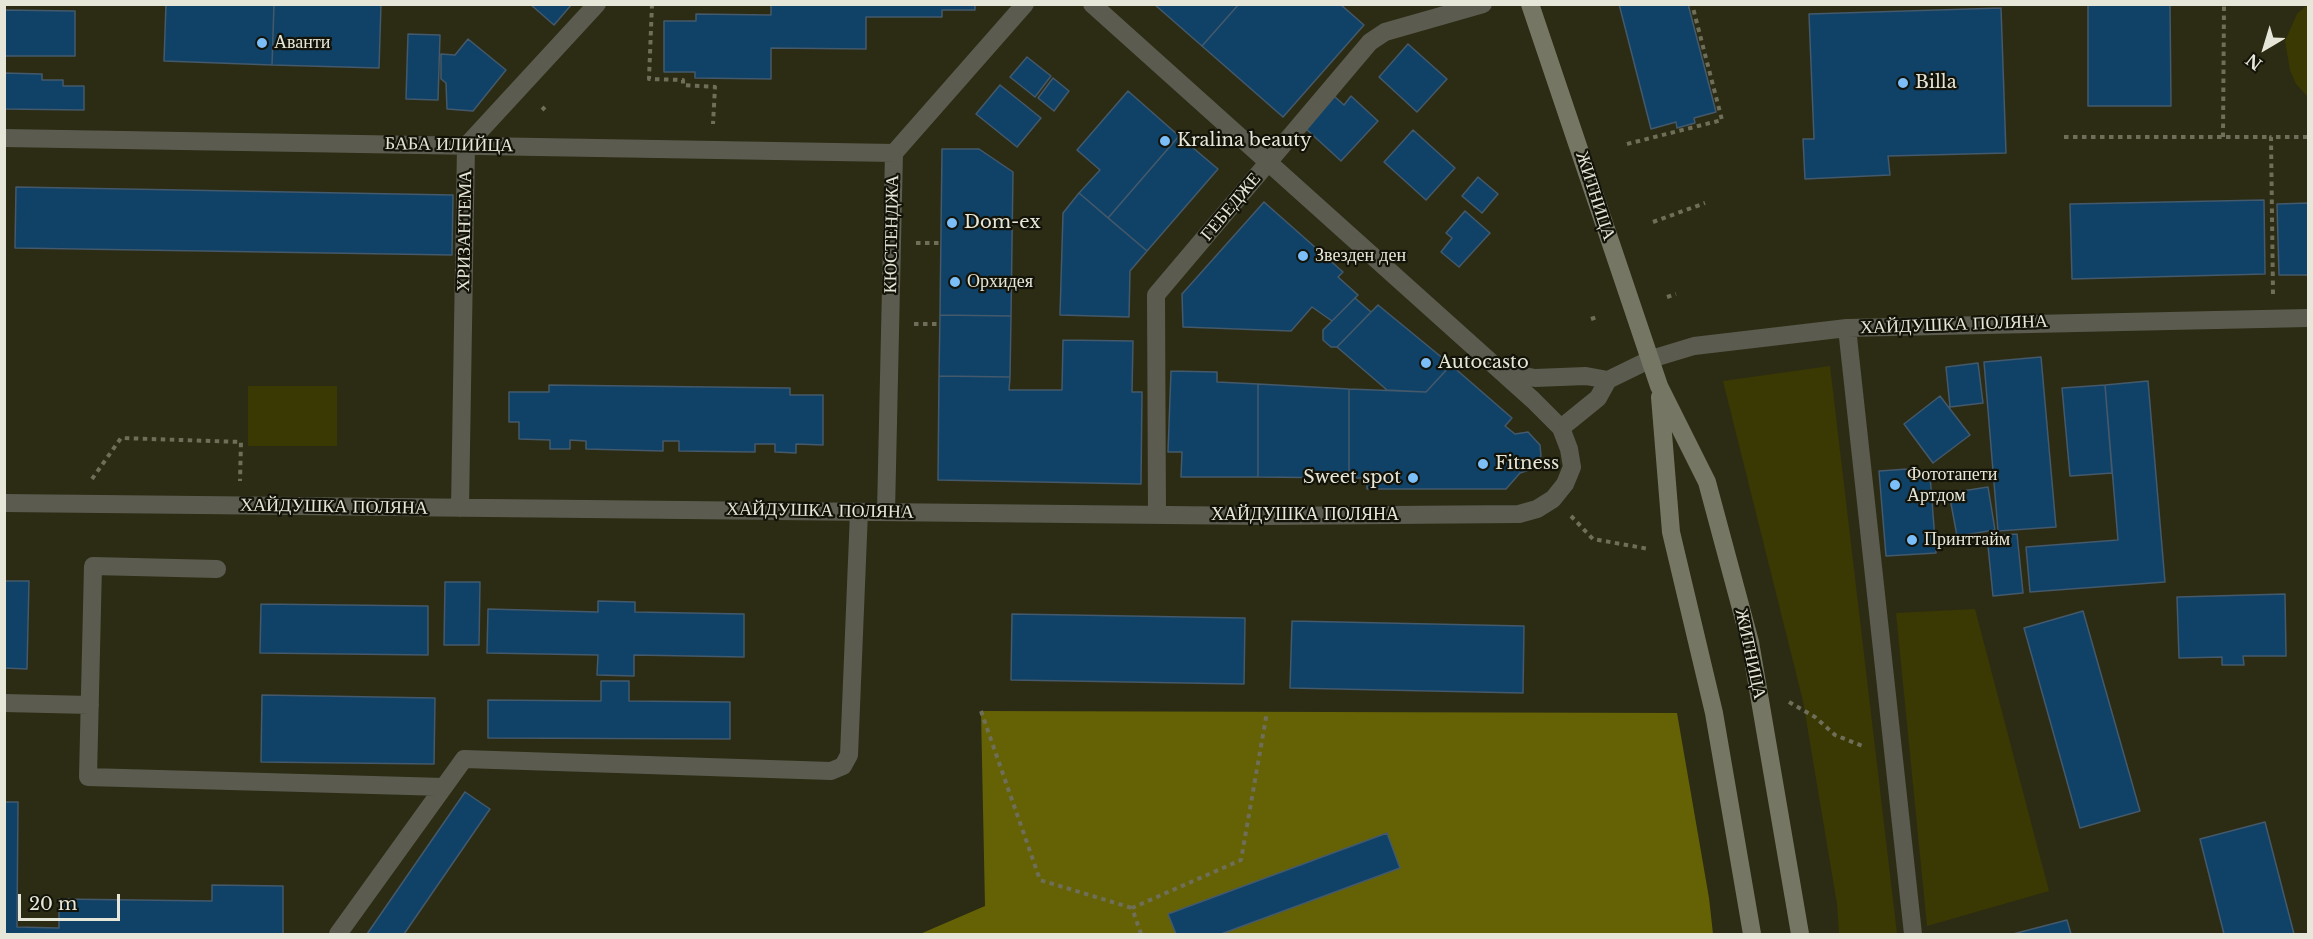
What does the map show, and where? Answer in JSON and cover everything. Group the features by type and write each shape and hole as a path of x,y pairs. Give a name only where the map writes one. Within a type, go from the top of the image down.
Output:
{"street":[{"name":"ХРИЗАНТЕМА","path":"460,508 466,146 597,4"},
{"name":"КЮСТЕНДЖА","path":"885,512 894,153 1025,4"},
{"path":"1092,4 1561,428 1569,449 1572,467 1565,484 1553,499"},
{"name":"ГЕБЕДЖЕ","path":"1157,515 1156,295 1370,42 1384,32 1483,4"},
{"name":"ЖИТНИЦА","path":"1530,4 1659,386 1707,482 1750,642 1800,934"},
{"name":"БАБА ИЛИЙЦА","path":"4,138 894,153"},
{"name":"ХАЙДУШКА ПОЛЯНА","path":"1561,428 1598,398 1608,380 1651,360 1694,346 1847,328 2308,318"},
{"path":"1847,328 1913,934"},
{"path":"1501,372 1535,378 1586,376 1608,380"},
{"name":"ЖИТНИЦА","path":"1659,386 1671,532 1714,713 1752,934"},
{"name":"ХАЙДУШКА ПОЛЯНА","path":"4,503 1157,515 1519,514 1537,509 1553,499"},
{"path":"338,934 464,759 831,771 843,766 849,755 859,512"},
{"path":"217,568 93,566 88,777 444,787"},
{"path":"4,703 90,705"}],"path":[{"path":"652,4 649,79 683,80 683,85 715,87 712,150"},
{"path":"1627,144 1722,120 1692,4"},
{"path":"2223,137 2224,4"},
{"path":"2064,137 2308,138"},
{"path":"2271,137 2273,319"},
{"path":"1653,222 1705,203"},
{"path":"1666,297 1676,294"},
{"path":"1591,319 1597,317"},
{"path":"98,470 121,438 240,442 240,506"},
{"path":"1553,499 1593,539 1658,551"},
{"path":"1789,702 1815,717 1835,735 1848,742 1893,752"},
{"path":"981,711 1040,880 1132,908 1241,860 1267,712"},
{"path":"1132,908 1141,934"}],"shaded area":[{"path":"2307,5 2308,97 2296,84 2290,70 2285,41 2297,14"},
{"path":"1830,366 1897,934 1839,934 1837,904 1803,701 1723,381"},
{"path":"248,386 337,386 337,446 248,446"},
{"path":"1975,609 2049,891 1927,926 1896,613"},
{"path":"981,711 1677,713 1709,898 1713,934 920,934 985,906"}],"building":[{"path":"166,4 274,4 272,65 164,61"},
{"path":"274,4 381,4 379,68 272,65"},
{"path":"530,4 572,4 554,25"},
{"path":"771,4 975,4 975,10 942,10 942,17 866,17 866,49 771,48 771,79 695,78 695,72 664,72 664,21 696,21 696,14 771,15"},
{"path":"1154,4 1239,4 1202,46"},
{"path":"1239,4 1340,4 1364,25 1283,117 1202,46"},
{"path":"1619,4 1688,4 1716,112 1694,118 1695,123 1677,128 1676,122 1651,129"},
{"path":"2088,4 2170,4 2171,106 2088,106"},
{"path":"2001,8 2006,153 1888,156 1890,175 1805,179 1803,139 1814,139 1809,14"},
{"path":"4,10 75,11 75,56 4,56"},
{"path":"408,34 440,35 438,100 406,99"},
{"path":"468,39 506,70 473,111 447,109 446,83 441,79 441,54 455,55"},
{"path":"1408,44 1447,79 1417,112 1379,77"},
{"path":"1027,57 1051,76 1035,97 1010,77"},
{"path":"4,73 42,74 42,80 63,80 63,86 84,86 84,110 4,109"},
{"path":"1053,78 1069,91 1054,111 1038,98"},
{"path":"1000,85 1041,118 1017,147 976,114"},
{"path":"1128,91 1179,136 1108,218 1079,193 1100,170 1077,150"},
{"path":"1334,96 1344,105 1351,96 1378,121 1341,161 1305,128"},
{"path":"1413,130 1455,168 1426,200 1384,162"},
{"path":"1179,136 1218,169 1147,251 1108,218"},
{"path":"942,149 979,149 1013,172 1011,316 940,315"},
{"path":"1478,177 1498,194 1482,213 1462,196"},
{"path":"16,187 453,195 452,255 15,248"},
{"path":"1079,193 1147,251 1130,271 1129,317 1060,315 1063,213"},
{"path":"2264,200 2265,274 2072,279 2070,204"},
{"path":"1264,202 1343,272 1338,277 1358,295 1332,321 1312,307 1291,331 1183,327 1182,294"},
{"path":"2308,203 2308,275 2279,275 2277,204"},
{"path":"1465,211 1490,233 1459,267 1441,252 1452,238 1446,233"},
{"path":"1355,298 1371,312 1337,347 1331,347 1323,340 1323,330"},
{"path":"1378,305 1451,365 1426,392 1387,390 1337,347"},
{"path":"940,315 1011,316 1010,377 939,376"},
{"path":"1063,340 1133,341 1132,392 1142,392 1141,484 938,480 939,376 1010,377 1009,390 1062,390"},
{"path":"2041,357 2056,527 1998,531 1984,362"},
{"path":"1978,363 1983,403 1950,407 1946,367"},
{"path":"1451,365 1512,418 1505,426 1515,434 1528,432 1540,445 1541,456 1532,469 1520,473 1506,489 1367,489 1367,478 1349,478 1349,389 1426,392"},
{"path":"1171,371 1217,372 1217,382 1258,384 1258,477 1181,477 1182,452 1168,452"},
{"path":"2148,381 2165,582 2030,592 2026,547 2118,540 2105,385"},
{"path":"1258,384 1349,389 1349,478 1258,477"},
{"path":"549,385 790,388 790,395 823,395 823,445 796,444 796,453 775,452 775,444 755,444 755,452 679,451 679,441 663,441 663,451 586,449 586,441 570,440 570,449 550,449 550,440 519,439 519,422 509,422 509,392 549,392"},
{"path":"2105,385 2112,473 2070,476 2062,388"},
{"path":"1940,396 1970,435 1933,463 1904,424"},
{"path":"1908,469 1909,476 1930,475 1936,553 1886,556 1879,471"},
{"path":"1988,487 1995,530 1957,536 1949,493"},
{"path":"2017,534 2023,593 1993,596 1987,536"},
{"path":"4,581 29,581 27,669 4,668"},
{"path":"445,582 480,582 479,645 444,645"},
{"path":"2285,594 2286,656 2243,656 2244,665 2222,665 2222,657 2179,658 2177,597"},
{"path":"598,601 635,602 635,612 744,614 744,657 634,655 634,676 597,675 598,655 487,653 488,609 598,612"},
{"path":"261,604 428,606 428,655 260,653"},
{"path":"2083,611 2140,811 2080,828 2024,628"},
{"path":"1012,614 1245,618 1244,684 1011,680"},
{"path":"1292,621 1524,626 1523,693 1290,688"},
{"path":"601,681 629,681 629,701 730,702 730,739 488,738 488,700 601,701"},
{"path":"262,695 435,698 434,764 261,762"},
{"path":"465,792 490,809 404,934 367,934"},
{"path":"4,802 18,802 17,927 59,928 59,899 212,901 212,885 283,886 283,934 4,934"},
{"path":"2265,822 2294,934 2224,934 2200,839"},
{"path":"1387,833 1400,868 1221,934 1176,934 1168,914"},
{"path":"2067,920 2071,934 2013,934"}],"place":[{"name":"Аванти","path":"262,43"},
{"name":"Billa","path":"1903,83"},
{"name":"Kralina beauty","path":"1165,141"},
{"name":"Dom-ex","path":"952,223"},
{"name":"Звезден ден","path":"1303,256"},
{"name":"Орхидея","path":"955,282"},
{"name":"Autocasto","path":"1426,363"},
{"name":"Fitness","path":"1483,464"},
{"name":"Sweet spot","path":"1413,478"},
{"name":"Фототапети Артдом","path":"1895,485"},
{"name":"Принттайм","path":"1912,540"}]}
